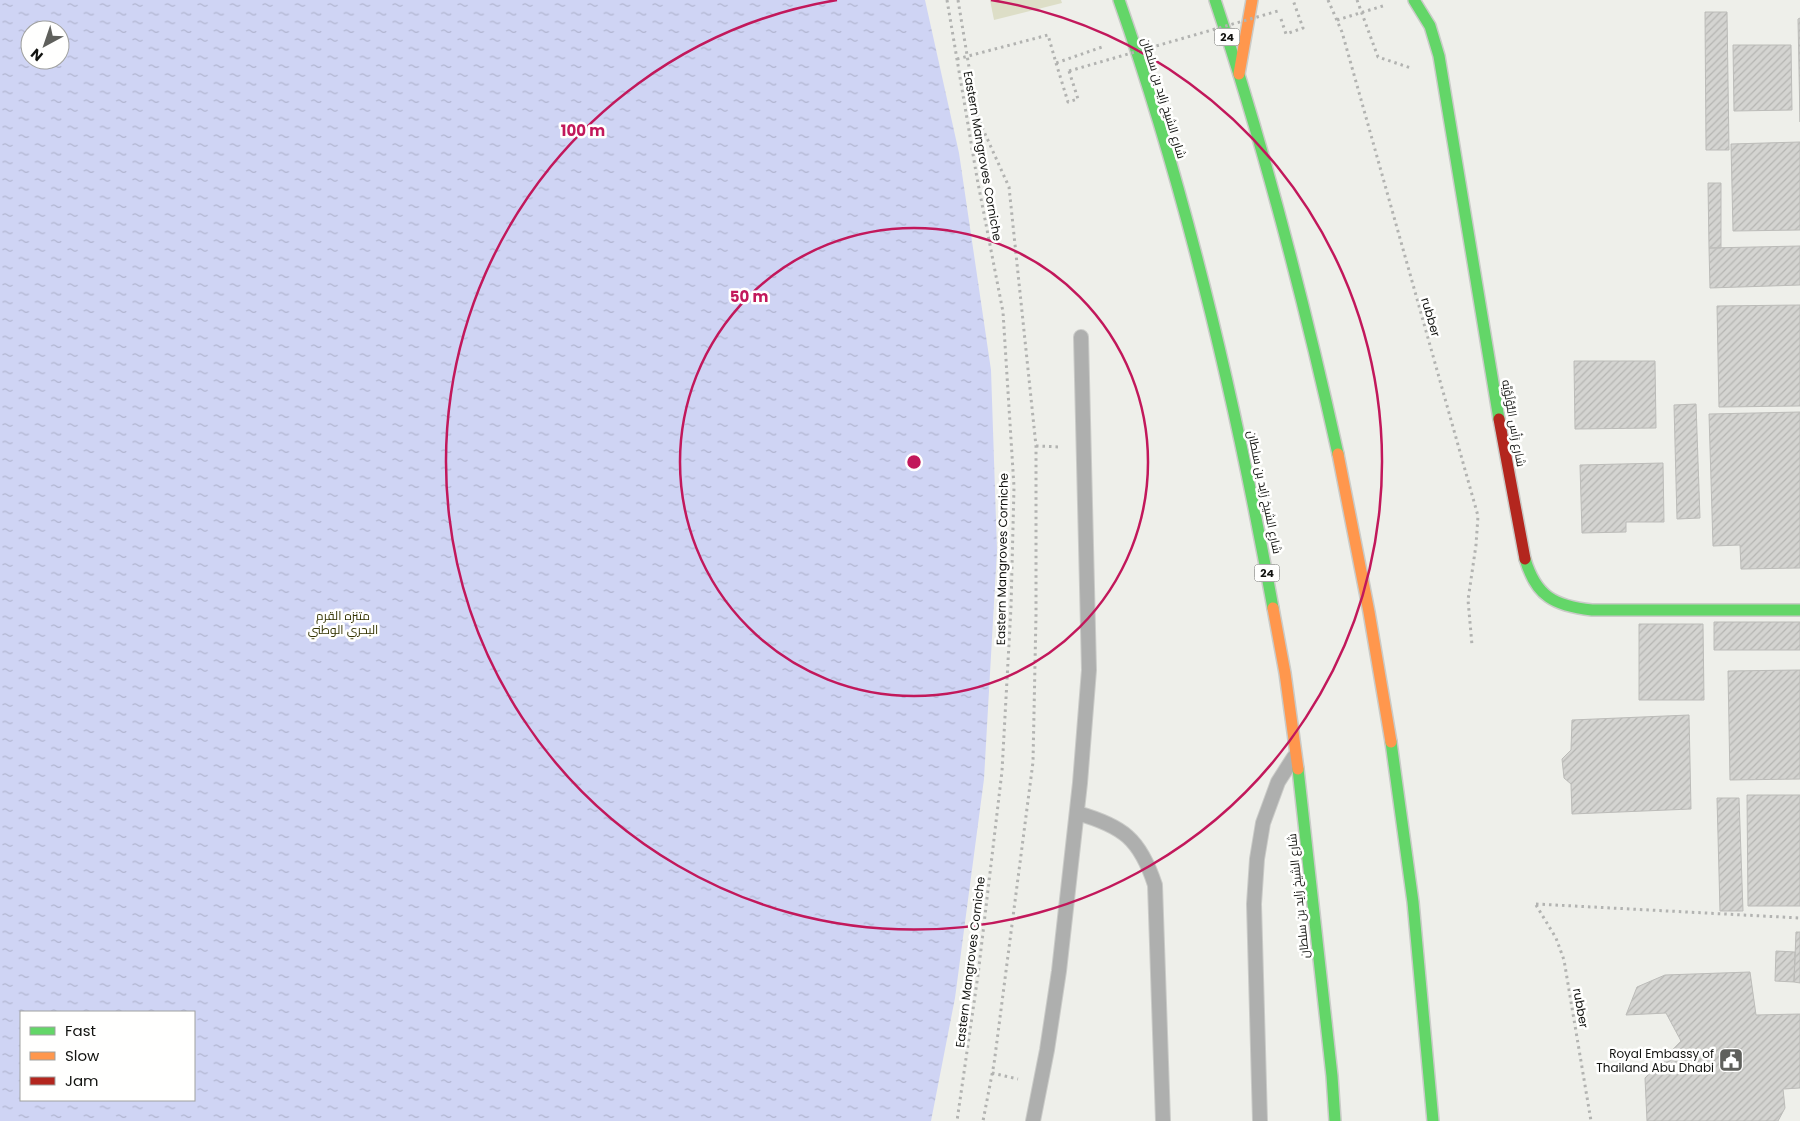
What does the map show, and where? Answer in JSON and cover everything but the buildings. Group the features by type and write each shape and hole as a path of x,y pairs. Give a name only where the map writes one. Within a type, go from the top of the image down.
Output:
{"main road":[{"name":"شارع الشيخ زايد بن سلطان","path":"1119,0 1188,222 1233,408 1263,550 1285,673 1296,754 1331,1066 1335,1121"},
{"name":"24","path":"1215,0 1239,74 1275,198 1308,324 1363,576 1404,832 1419,960 1433,1121"},
{"path":"1239,74 1252,0"},
{"name":"شارع رَأس اللُّؤلُؤيَّه","path":"1414,0 1426,14 1433,30 1523,554 1532,579 1545,596 1568,608 1592,610 1800,610"}],"lane":[{"path":"1033,1121 1047,1050 1059,971 1077,813 1090,670 1081,337"},
{"path":"1260,1121 1254,904 1257,859 1263,823 1278,782 1296,754"},
{"path":"1077,813 1113,825 1131,838 1142,852 1154,885 1163,1121"}],"path":[{"name":"Eastern Mangroves Corniche","path":"947,0 1002,312 1014,487 1011,607 1002,771 978,975 957,1121"},
{"path":"958,0 976,116 1009,187 1036,446 1036,615 1033,762 994,1064 983,1121"},
{"path":"957,59 1048,35 1068,102 1078,99 1069,71 1278,11 1286,34 1303,28 1293,0"},
{"name":"rubber","path":"1328,0 1342,32 1478,516 1468,600 1472,645"},
{"path":"1357,0 1378,57 1442,78"},
{"path":"1337,20 1387,5"},
{"path":"1056,62 1132,37"},
{"name":"rubber","path":"1591,1121 1564,960 1556,938 1536,904 1800,918"}],"green space":[{"path":"990,0 1061,0 1062,3 994,20"}],"water":[{"name":"متنزه القرم البحري الوطني","path":"0,0 925,0 959,153 991,370 997,550 984,779 955,998 931,1121 0,1121"}],"traffic: fast":[{"path":"1119,0 1167,149 1208,301 1243,454 1273,608"},
{"path":"1215,0 1267,169 1311,339 1338,454"},
{"path":"1414,0 1430,26 1439,56 1499,419"},
{"path":"1525,559 1529,572 1541,590 1548,597 1567,606 1592,610 1800,610"},
{"path":"1391,742 1413,902 1433,1121"},
{"path":"1298,769 1332,1076 1335,1121"}],"traffic: slow":[{"path":"1239,74 1252,0"},
{"path":"1338,454 1369,612 1391,742"},
{"path":"1273,608 1285,673 1298,769"}],"traffic: jam":[{"path":"1499,419 1525,559"}],"place":[{"name":"Royal Embassy of Thailand Abu Dhabi","path":"1731,1060"}]}
